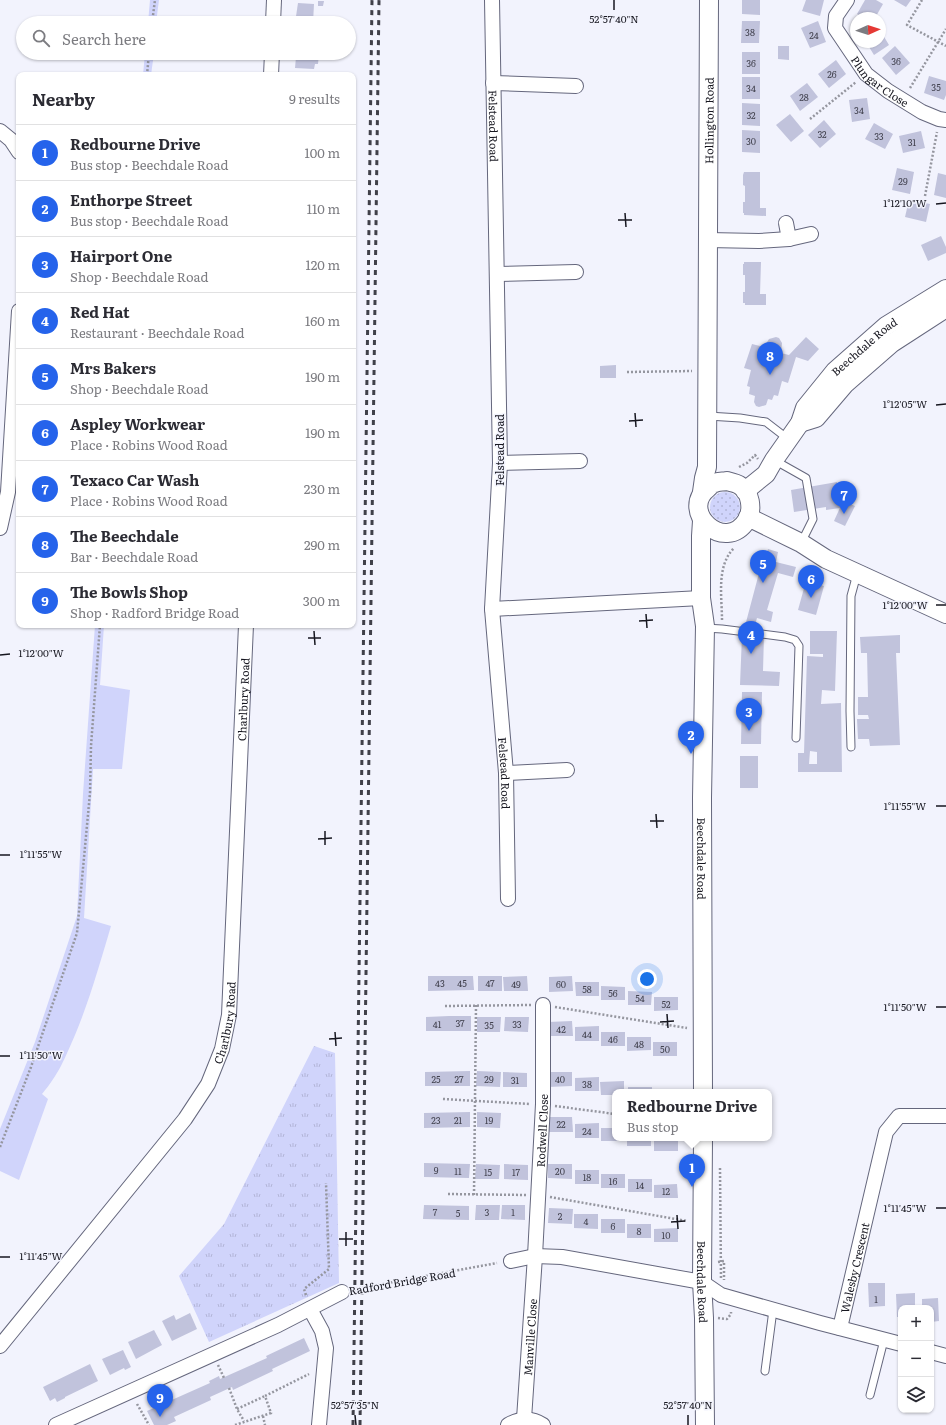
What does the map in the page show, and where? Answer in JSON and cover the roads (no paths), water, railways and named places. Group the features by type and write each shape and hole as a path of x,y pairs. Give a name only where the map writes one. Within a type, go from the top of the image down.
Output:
{"street":[{"path":"273,16 274,0"},
{"name":"Felstead Road","path":"492,0 500,462 492,609 506,774 508,899"},
{"name":"Hollington Road","path":"708,481 709,0"},
{"name":"Plungar Close","path":"847,0 836,16 835,28 866,74 888,91 922,112 942,119"},
{"path":"271,72 272,60"},
{"path":"493,83 576,86"},
{"path":"0,131 15,138"},
{"path":"786,223 789,239"},
{"path":"708,240 759,241 789,239 811,234"},
{"path":"497,274 576,272"},
{"name":"Beechdale Road","path":"745,491 766,474 800,422 805,408 835,371 886,326 945,296"},
{"path":"0,528 8,492 16,360"},
{"path":"500,462 580,460"},
{"path":"492,609 701,598 702,521 698,506 708,481 727,481 740,485 749,497 750,504 748,517 739,528 733,532 720,532 710,528 702,521"},
{"path":"748,517 801,543 826,559 946,614"},
{"name":"Beechdale Road","path":"703,1089 702,798 711,628 712,546 720,532"},
{"name":"Beechdale Road","path":"701,598 711,628"},
{"name":"Charlbury Road","path":"0,1346 185,1119 208,1084 222,1049 229,1015 246,628"},
{"path":"506,774 567,770"},
{"name":"Rodwell Close","path":"535,1256 543,1104 543,1005"},
{"name":"Walesby Crescent","path":"840,1328 886,1132 899,1116 946,1116"},
{"name":"Beechdale Road","path":"703,1141 702,1282 704,1318 705,1425"},
{"path":"511,1261 535,1256 562,1257 702,1282 721,1295 898,1343"},
{"name":"Manville Close","path":"524,1419 535,1256"},
{"name":"Radford Bridge Road","path":"56,1425 278,1325 342,1292"},
{"path":"310,1309 322,1331 326,1348 319,1425"},
{"path":"934,1353 946,1356"},
{"path":"508,1425 515,1421 524,1419 534,1420 543,1425"}],"lane":[{"path":"708,416 740,418 766,422 788,439"},
{"path":"774,460 806,478 813,519 801,543"},
{"path":"850,747 851,596 857,573"},
{"path":"711,628 785,636 795,640 799,646 796,738"},
{"path":"765,1372 773,1310"},
{"path":"870,1396 884,1340"}],"railway":[{"path":"353,1425 372,0"},
{"path":"360,1425 379,0"}],"place":[{"name":"The Beechdale","path":"770,375"},
{"name":"Texaco Car Wash","path":"844,514"},
{"name":"Mrs Bakers","path":"763,583"},
{"name":"Aspley Workwear","path":"811,598"},
{"name":"Red Hat","path":"751,654"},
{"name":"Hairport One","path":"749,731"},
{"name":"Enthorpe Street","path":"691,754"},
{"name":"Redbourne Drive","path":"692,1187"},
{"name":"The Bowls Shop","path":"160,1417"}]}
